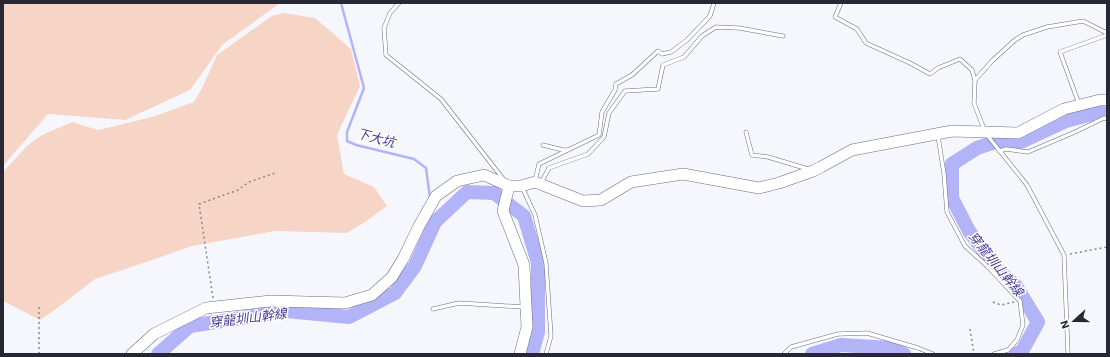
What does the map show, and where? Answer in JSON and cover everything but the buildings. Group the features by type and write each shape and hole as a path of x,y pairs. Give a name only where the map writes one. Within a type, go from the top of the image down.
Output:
{"street":[{"path":"132,354 154,334 206,308 214,306 271,301 344,303 372,294 392,276 403,260 418,228 436,196 457,181 484,175 509,186 521,186 538,183 583,201 601,200 632,182 683,174 760,188 813,171 852,150 952,131 1018,133 1064,109 1100,100 1107,100"},
{"path":"509,186 504,211 524,265 527,327 520,354"}],"lane":[{"path":"399,3 390,13 384,28 386,55 441,99 509,186"},
{"path":"538,183 539,164 600,135 602,112 615,90 616,84 632,75 658,51 662,54 671,52 687,40 710,16 714,3"},
{"path":"841,3 835,17 856,29 866,43 930,74 938,68 960,59 972,70 975,80 974,103 985,132 1027,185 1064,255 1068,354"},
{"path":"975,80 993,60 1015,40 1023,35 1047,27 1083,21 1107,34"},
{"path":"538,183 549,168 588,154 604,137 609,113 625,91 658,88 663,65 684,57 702,36 716,27 739,28 783,36"},
{"path":"1080,105 1060,52 1107,34"},
{"path":"999,151 1006,149 1028,152 1104,118 1107,119"},
{"path":"746,132 752,155 768,157 813,171"},
{"path":"938,134 944,174 947,212 966,246 1020,301 1023,325 1017,340 1008,350 994,354"},
{"path":"543,145 569,150"},
{"path":"521,186 535,215 546,263 551,336 546,354"},
{"path":"434,309 459,303 526,307"},
{"path":"784,354 791,348 838,334 867,333 933,354"}],"path":[{"path":"214,306 199,204 238,190 249,182 275,173"},
{"path":"1064,255 1107,247"},
{"path":"993,302 1001,305 1020,301"},
{"path":"39,307 39,354"},
{"path":"970,329 974,354"}],"shaded area":[{"path":"3,3 280,3 222,45 190,90 125,120 48,114 3,166"},
{"path":"284,13 315,18 351,49 360,86 337,135 344,174 374,187 387,206 347,233 275,231 192,246 95,279 40,320 3,301 3,172 28,145 42,135 72,122 98,130 152,117 194,102 217,55 272,16"}],"waterway":[{"name":"下大坑","path":"341,3 364,88 347,132 347,141 356,145 414,159 426,168 430,198"},
{"name":"穿龍圳山幹線","path":"1016,354 1022,351 1038,322 1016,286 998,270 969,231 952,198 952,164 977,148 998,141 1021,142 1066,121 1107,110"},
{"name":"穿龍圳山幹線","path":"158,354 190,326 286,311 349,317 395,293 415,266 435,222 467,192 494,193 524,216 538,263 538,332 532,354"},
{"name":"下大坑","path":"430,215 430,234"},
{"name":"穿龍圳山幹線","path":"812,354 841,345 891,348 904,354"}]}
